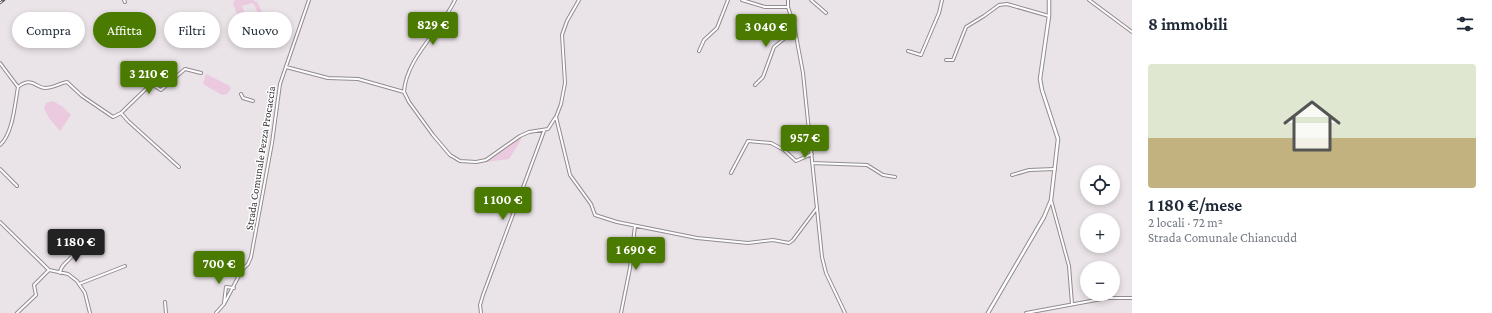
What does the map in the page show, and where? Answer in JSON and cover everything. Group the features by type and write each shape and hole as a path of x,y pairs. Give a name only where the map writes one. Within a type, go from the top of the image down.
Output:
{"main road":[{"path":"988,313 1047,211 1051,200 1058,139 1042,90 1040,79 1049,16 1049,0"}],"street":[{"name":"Strada Comunale Pezza Procaccia","path":"216,313 224,304 234,288 242,270 251,258 272,143 280,84 309,0"},
{"path":"455,0 448,14 408,71 404,92 409,102 433,135 450,155 460,161 476,162 486,160 520,136 529,132 544,131 548,129 556,117 562,101 565,83 562,35 567,21 579,0"},
{"path":"700,50 704,40 717,28 728,0"},
{"path":"742,0 765,6 788,7"},
{"path":"788,0 788,7 795,30 803,73 824,267 845,313"},
{"path":"811,0 826,13"},
{"path":"908,51 921,55 939,13 942,0"},
{"path":"1089,0 1132,32"},
{"path":"946,60 953,60 966,27 999,5 1007,4 1049,16"},
{"path":"755,85 762,79 774,47 795,30"},
{"path":"0,63 18,87 12,122 5,140 0,145"},
{"path":"286,67 328,78 358,79 404,92"},
{"path":"18,87 20,85 33,82 45,88 58,86 67,82 82,96 113,117 121,113 151,84 159,90 185,68 201,73"},
{"path":"241,94 243,98 253,101"},
{"path":"121,113 179,167"},
{"path":"556,117 570,175 591,204 594,213 613,221 676,234 730,242 752,243 773,240 789,243 817,208"},
{"path":"481,313 480,305 483,295 544,131"},
{"path":"731,173 748,141 771,143 784,150 796,161 812,154"},
{"path":"812,163 867,165 883,175 895,177"},
{"path":"0,169 17,186"},
{"path":"1012,175 1029,170 1055,169"},
{"path":"1051,200 1069,266 1072,304"},
{"path":"0,222 49,270 72,276 80,284 85,293 90,313"},
{"path":"621,313 630,268 635,226"},
{"path":"60,273 61,266 73,255 75,251"},
{"path":"80,284 124,266"},
{"path":"17,313 36,295 34,285 49,270"},
{"path":"224,304 226,287 234,288"},
{"path":"1026,313 1112,298 1132,298"},
{"path":"164,302 166,313"}],"shaded area":[{"path":"235,0 252,0 257,2 262,12 257,12 252,3 242,6 244,12 236,12 233,4"},
{"path":"206,74 228,85 231,88 227,94 222,95 203,84"},
{"path":"53,101 63,107 71,115 60,131 49,118 44,108 46,103"},
{"path":"522,135 521,140 509,159 486,162 486,160"}],"railway":[{"path":"0,3 4,0"}]}
